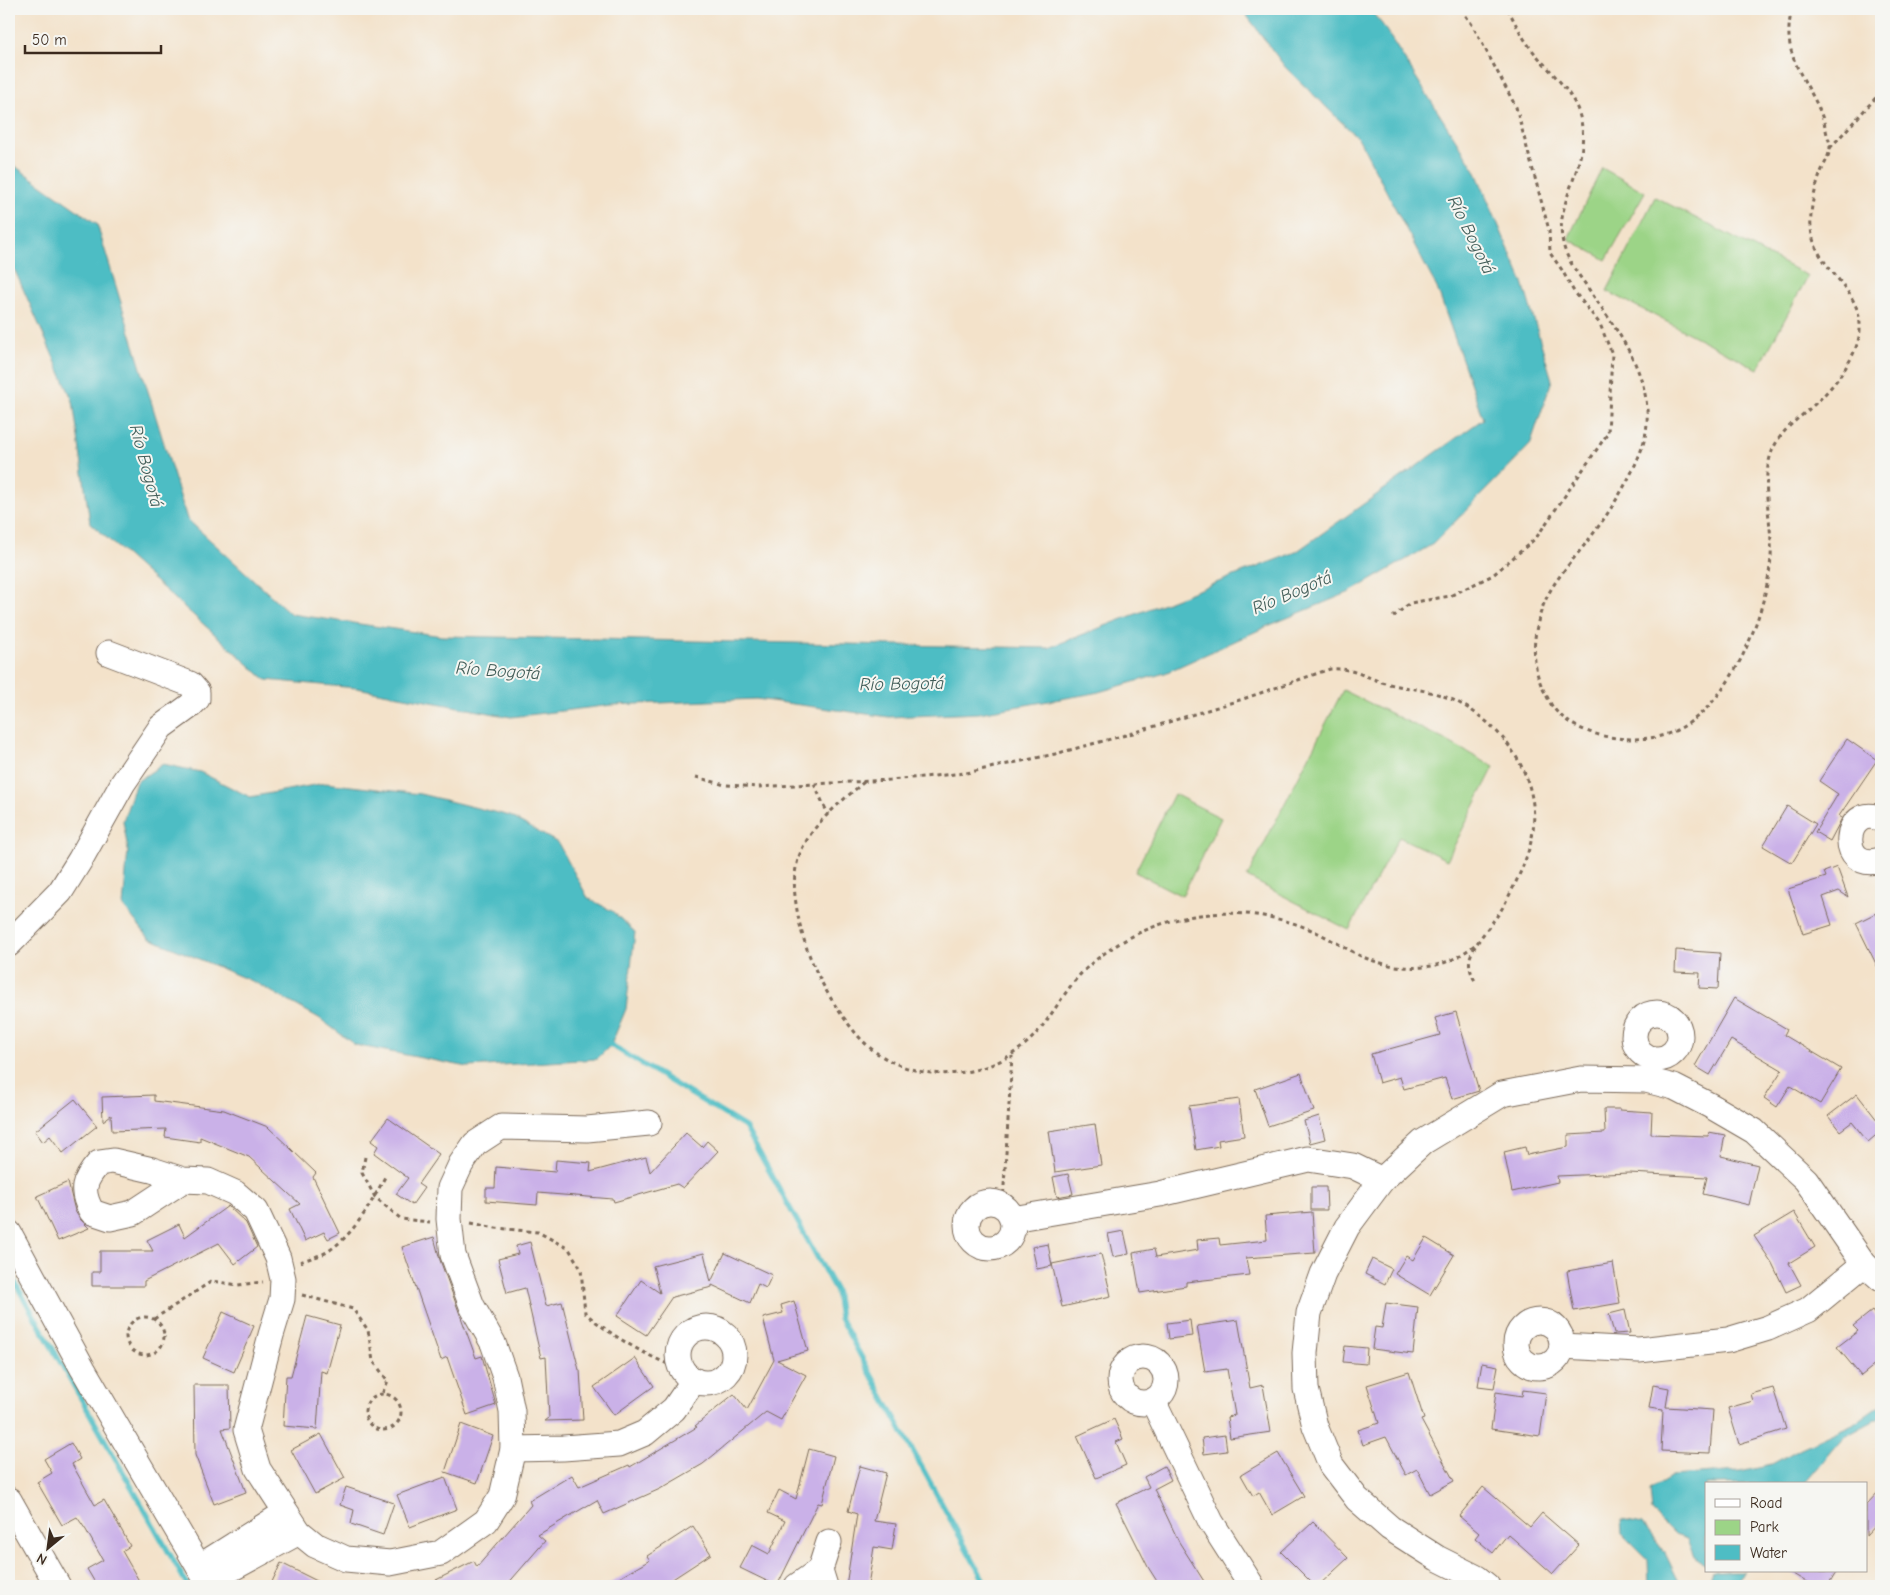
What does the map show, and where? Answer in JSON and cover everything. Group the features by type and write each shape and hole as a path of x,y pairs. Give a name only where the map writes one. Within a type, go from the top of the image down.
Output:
{"street":[{"path":"9,944 60,892 123,783 161,727 197,699 197,692 190,684 109,653"},
{"path":"1881,819 1872,816 1858,821 1853,826 1849,840 1850,847 1859,859 1866,862 1881,860"},
{"path":"1486,1586 1477,1578 1437,1558 1390,1528 1357,1498 1331,1465 1315,1426 1306,1389 1305,1353 1309,1312 1323,1274 1347,1227 1382,1180 1422,1142 1502,1094 1581,1079 1649,1069 1674,1087 1712,1106 1754,1131 1806,1180 1873,1271 1808,1310 1768,1328 1728,1340 1639,1350 1562,1346"},
{"path":"183,1180 208,1181 235,1193 256,1211 281,1279 271,1335 246,1430 258,1469 292,1522 315,1545 346,1559 390,1564 441,1553 486,1521 502,1496 513,1449 512,1411 505,1377 494,1343 472,1306 453,1255 449,1219 450,1188 461,1164 475,1144 502,1127 587,1129 649,1123"},
{"path":"1008,1212 1160,1194 1308,1159 1352,1166 1382,1180"},
{"path":"9,1233 92,1386 206,1578 292,1522"},
{"path":"513,1449 618,1444 645,1433 674,1409 688,1375"},
{"path":"1153,1401 1211,1522 1252,1586"},
{"path":"9,1500 58,1586"},
{"path":"797,1586 823,1578 829,1542"}],"path":[{"path":"1393,617 1410,603 1450,596 1493,575 1536,538 1608,433 1612,354 1600,324 1573,290 1550,253 1549,230 1516,107 1462,9"},
{"path":"1508,9 1528,44 1576,105 1582,125 1582,154 1565,205 1561,227 1563,246 1574,268 1624,340 1638,366 1647,414 1646,435 1641,451 1620,495 1546,597 1536,630 1534,657 1539,682 1554,708 1572,723 1600,735 1630,739 1660,736 1682,726 1701,714 1728,680 1744,653 1761,614 1768,579 1771,552 1768,467 1772,451 1780,434 1816,403 1836,381 1852,359 1860,330 1856,303 1842,282 1823,260 1812,238 1812,209 1818,181 1830,148 1881,92"},
{"path":"1792,9 1789,47 1796,67 1819,106 1830,148"},
{"path":"696,777 738,786 757,787 864,782 966,773 1027,760 1133,733 1197,714 1317,673 1341,668 1387,684 1439,693 1466,707 1501,735 1523,768 1531,795 1533,823 1529,848 1516,882 1503,906 1470,956 1470,969 1476,983"},
{"path":"864,782 828,814 814,829 804,845 797,864 794,885 797,909 810,958 820,983 834,1006 870,1047 893,1062 911,1069 947,1074 962,1073 988,1067 1012,1055 1038,1031 1081,973 1105,953 1143,931 1190,917 1229,913 1271,917 1316,932 1363,957 1384,964 1402,967 1436,966 1448,962 1477,943"},
{"path":"814,784 828,814"},
{"path":"1008,1212 1012,1055"},
{"path":"365,1157 362,1172 375,1197 401,1219 427,1222 449,1219 496,1228 538,1232 570,1249 581,1269 585,1312 605,1330 650,1357 688,1375"},
{"path":"154,1319 163,1328 164,1341 152,1354 136,1353 126,1337 130,1325 140,1318 154,1319 212,1281 238,1285 281,1279 296,1263 329,1251 354,1228 375,1197 386,1175"},
{"path":"281,1279 303,1295 353,1309 368,1330 373,1361 388,1381 382,1394 370,1398 365,1409 367,1422 381,1430 392,1428 400,1420 401,1415 398,1403 394,1398 382,1394"}],"green space":[{"path":"1602,168 1645,192 1606,260 1568,239"},
{"path":"1655,197 1808,276 1758,369 1607,291"},
{"path":"1343,690 1447,741 1494,767 1447,860 1399,837 1349,930 1247,877"},
{"path":"1174,794 1221,818 1182,896 1135,872"}],"water":[{"name":"Río Bogotá","path":"1242,9 1369,9 1382,24 1475,170 1523,283 1552,380 1530,445 1433,544 1350,592 1270,625 1165,673 1095,693 979,713 889,717 756,699 612,705 511,717 357,688 266,680 90,523 73,401 12,264 9,262 9,162 97,224 187,519 291,614 442,636 1048,648 1296,552 1483,419 1437,288 1359,139 1285,67"},
{"path":"163,764 200,772 250,797 325,783 420,794 510,816 558,843 588,898 612,911 635,932 626,1009 611,1045 597,1059 468,1067 355,1045 319,1018 256,983 149,938 123,906 128,850 123,821 136,782"},
{"path":"1881,1405 1881,1417 1844,1437 1806,1482 1705,1482 1705,1564 1694,1557 1687,1539 1675,1535 1652,1512 1650,1489 1672,1476 1740,1471 1772,1464 1801,1448 1855,1423"},
{"path":"1621,1520 1643,1524 1665,1553 1681,1586 1649,1586 1648,1560 1622,1534"},
{"path":"1713,1572 1742,1572 1735,1586 1707,1586"}],"building":[{"path":"1847,739 1877,760 1839,816 1842,818 1830,841 1815,832 1838,794 1819,781"},
{"path":"1787,806 1816,824 1792,863 1763,846"},
{"path":"1837,867 1848,897 1839,891 1823,897 1832,925 1803,934 1788,889 1826,877 1824,872"},
{"path":"1876,913 1881,925 1881,974 1856,923"},
{"path":"1676,950 1720,953 1718,989 1699,988 1700,973 1675,972"},
{"path":"1734,998 1787,1029 1784,1035 1841,1069 1820,1104 1790,1086 1777,1107 1764,1098 1782,1070 1731,1040 1710,1075 1695,1066"},
{"path":"1456,1012 1479,1091 1452,1099 1445,1078 1404,1089 1400,1077 1379,1083 1371,1054 1440,1035 1435,1018"},
{"path":"1301,1073 1314,1111 1268,1126 1255,1089"},
{"path":"1857,1094 1881,1125 1881,1131 1868,1142 1852,1122 1840,1131 1828,1116"},
{"path":"154,1095 154,1101 224,1110 268,1127 316,1173 313,1177 340,1233 328,1239 324,1232 305,1241 290,1209 300,1204 249,1157 200,1137 200,1142 165,1137 166,1129 112,1131 111,1115 103,1121 102,1097"},
{"path":"75,1099 97,1126 63,1153 50,1136 43,1142 35,1131"},
{"path":"1239,1099 1244,1136 1218,1140 1219,1146 1196,1150 1189,1106"},
{"path":"1604,1109 1652,1112 1651,1134 1708,1136 1709,1132 1725,1135 1721,1156 1758,1165 1749,1205 1703,1194 1707,1177 1629,1173 1557,1176 1558,1182 1512,1192 1504,1152 1525,1147 1527,1155 1568,1147 1568,1135 1605,1133"},
{"path":"1319,1116 1325,1139 1310,1143 1304,1121"},
{"path":"388,1118 439,1154 418,1184 424,1188 412,1205 396,1194 408,1178 374,1153 378,1146 371,1141"},
{"path":"1095,1124 1101,1165 1055,1172 1049,1131"},
{"path":"686,1133 702,1147 707,1141 718,1151 683,1188 677,1184 614,1202 613,1199 538,1193 537,1205 486,1201 486,1188 495,1188 496,1167 555,1172 556,1160 591,1163 590,1172 646,1157 650,1172"},
{"path":"1068,1174 1073,1194 1057,1197 1053,1177"},
{"path":"68,1182 75,1211 89,1228 58,1241 37,1196"},
{"path":"1311,1187 1326,1187 1327,1210 1311,1210"},
{"path":"228,1206 246,1223 257,1247 235,1264 219,1243 144,1281 144,1286 92,1286 92,1272 100,1272 100,1251 153,1251 147,1240 179,1224 185,1237"},
{"path":"1312,1212 1315,1253 1246,1258 1249,1275 1186,1282 1186,1286 1140,1293 1133,1253 1154,1249 1156,1257 1198,1250 1197,1240 1219,1238 1220,1245 1267,1240 1265,1216"},
{"path":"1794,1212 1815,1247 1789,1263 1801,1285 1786,1292 1772,1263 1754,1236"},
{"path":"1124,1231 1129,1254 1113,1257 1108,1234"},
{"path":"434,1237 440,1260 476,1358 482,1356 496,1405 467,1415 447,1357 441,1360 402,1247"},
{"path":"1426,1238 1454,1255 1430,1295 1395,1274 1406,1256 1413,1260"},
{"path":"530,1242 546,1306 562,1302 580,1370 583,1420 545,1421 549,1418 546,1357 541,1358 525,1288 507,1293 498,1259 518,1254 516,1246"},
{"path":"1048,1244 1052,1266 1037,1269 1032,1247"},
{"path":"704,1253 711,1282 725,1253 772,1275 766,1288 758,1284 750,1303 712,1285 712,1287 672,1297 646,1335 617,1316 641,1280 660,1293 653,1266"},
{"path":"1101,1254 1111,1296 1062,1307 1052,1264"},
{"path":"1372,1259 1392,1269 1385,1284 1365,1274"},
{"path":"1613,1263 1620,1303 1574,1311 1567,1271"},
{"path":"794,1301 808,1351 777,1360 806,1375 781,1420 766,1412 703,1464 660,1489 604,1514 597,1500 538,1535 545,1541 506,1586 424,1586 474,1561 477,1567 531,1505 529,1501 572,1475 579,1487 629,1465 630,1467 697,1427 695,1426 734,1394 747,1410 774,1360 763,1318 783,1313 781,1305"},
{"path":"1386,1303 1418,1307 1413,1354 1372,1349 1375,1327 1382,1328"},
{"path":"1625,1310 1630,1333 1614,1334 1609,1314"},
{"path":"1872,1311 1881,1323 1881,1360 1861,1376 1837,1347 1858,1331 1853,1326"},
{"path":"223,1312 254,1326 234,1372 203,1358"},
{"path":"307,1316 340,1325 327,1373 321,1371 317,1429 283,1426 286,1376 291,1376"},
{"path":"1190,1320 1192,1336 1169,1339 1167,1323"},
{"path":"1238,1320 1250,1388 1263,1385 1271,1432 1230,1438 1227,1417 1235,1415 1227,1369 1205,1372 1197,1326"},
{"path":"1345,1346 1367,1348 1366,1364 1343,1362"},
{"path":"635,1358 654,1386 614,1415 594,1387"},
{"path":"1482,1363 1498,1366 1494,1388 1478,1386"},
{"path":"1409,1372 1424,1419 1421,1420 1454,1481 1430,1494 1417,1469 1406,1475 1386,1437 1363,1445 1358,1430 1379,1423 1367,1385"},
{"path":"194,1385 229,1385 230,1428 222,1429 246,1492 214,1504 195,1455"},
{"path":"1653,1385 1669,1388 1666,1407 1713,1410 1710,1453 1661,1451 1663,1410 1649,1408"},
{"path":"1773,1388 1786,1429 1739,1444 1728,1408 1753,1401 1751,1394"},
{"path":"1523,1390 1546,1393 1540,1436 1491,1429 1496,1392 1522,1396"},
{"path":"1114,1419 1123,1439 1116,1442 1126,1465 1096,1478 1077,1436"},
{"path":"461,1424 493,1436 477,1483 445,1472"},
{"path":"321,1434 345,1478 315,1494 291,1450"},
{"path":"1225,1435 1227,1451 1204,1454 1202,1438"},
{"path":"71,1443 80,1459 72,1464 95,1505 104,1500 122,1531 130,1546 122,1551 142,1586 97,1586 87,1569 103,1560 86,1530 77,1517 62,1525 37,1482 52,1473 44,1459"},
{"path":"809,1449 834,1456 822,1504 818,1503 777,1586 740,1568 752,1545 769,1554 785,1521 768,1513 779,1490 796,1499"},
{"path":"1278,1453 1304,1496 1272,1515 1259,1492 1253,1496 1241,1475"},
{"path":"860,1466 886,1473 874,1521 896,1524 892,1550 874,1547 868,1586 846,1586 857,1514 848,1511"},
{"path":"1164,1466 1171,1480 1154,1489 1179,1542 1207,1586 1160,1586 1148,1567 1116,1503 1149,1487 1144,1477"},
{"path":"445,1477 457,1509 410,1527 397,1495"},
{"path":"346,1487 394,1503 383,1535 351,1524 354,1510 340,1505"},
{"path":"1483,1487 1530,1527 1542,1513 1579,1545 1553,1574 1508,1534 1493,1553 1475,1538 1479,1533 1459,1516"},
{"path":"1881,1489 1881,1520 1868,1534 1868,1503"},
{"path":"1313,1522 1348,1558 1318,1586 1315,1586 1281,1552"},
{"path":"693,1526 711,1554 662,1586 605,1586 650,1560 647,1556"},
{"path":"281,1563 327,1586 270,1586"},
{"path":"1790,1572 1836,1572 1828,1586 1813,1586"}],"waterway":[{"path":"611,1045 745,1127 836,1291 840,1318 987,1586"},
{"path":"9,1272 188,1586"}]}
